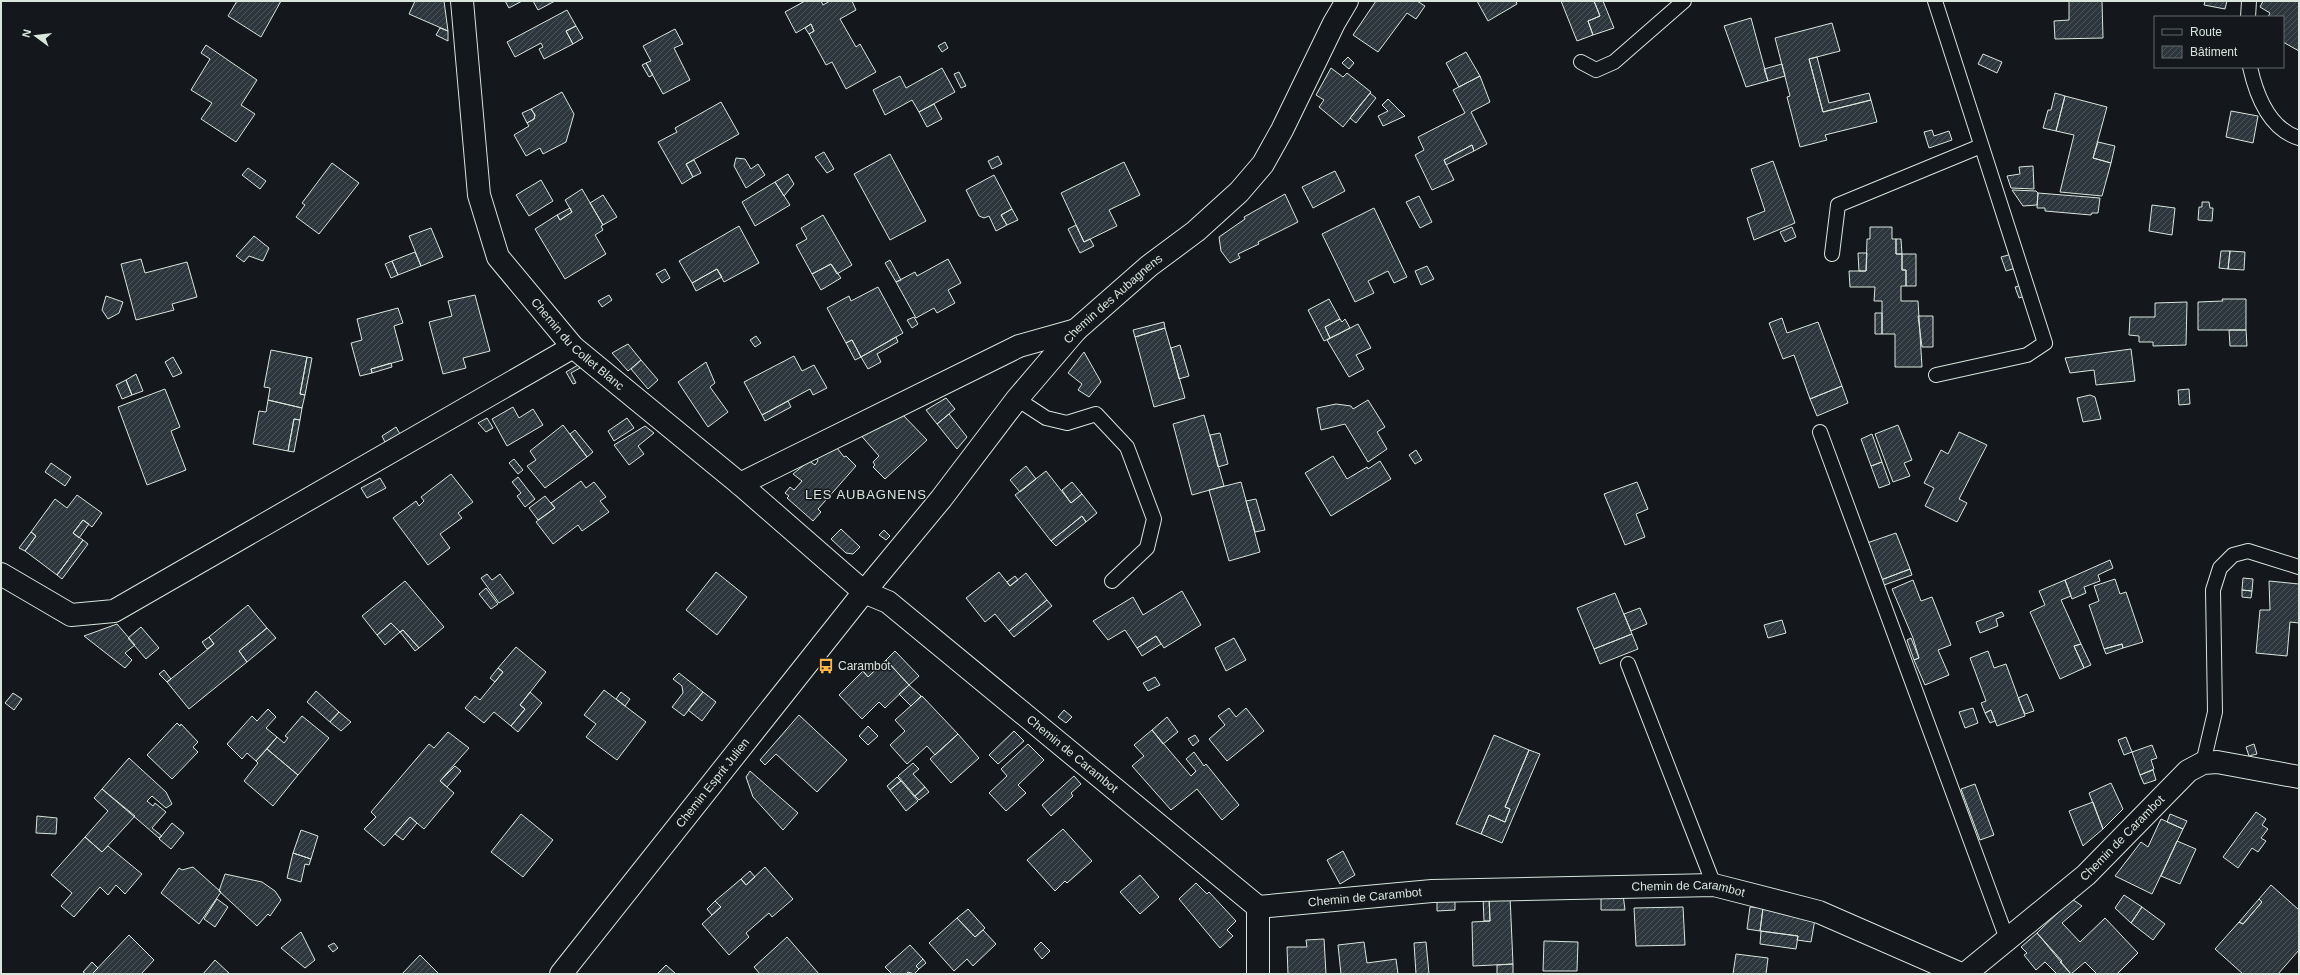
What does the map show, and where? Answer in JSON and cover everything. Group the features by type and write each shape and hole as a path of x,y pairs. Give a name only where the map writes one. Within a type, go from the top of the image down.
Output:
{"street":[{"name":"Chemin du Collet Blanc","path":"462,1 479,195 498,257 573,347 740,484 864,592"},
{"name":"Chemin des Aubagnens","path":"864,592 941,499 1017,400 1076,330 1149,266 1196,231 1239,192 1263,164 1282,130 1334,23 1347,1"},
{"path":"740,484 1019,346 1076,330"},
{"path":"1,574 71,615 114,611 573,347"},
{"name":"Chemin de Carambot","path":"864,592 888,602 1258,907 1432,891 1714,885 1819,912 1961,974"},
{"name":"Chemin Esprit Julien","path":"562,974 864,592"},
{"path":"2203,762 2216,762 2299,777"},
{"name":"Chemin de Carambot","path":"1965,974 2086,875 2188,771 2203,762"},
{"path":"1258,907 1258,974"}],"lane":[{"path":"1581,62 1596,70 1614,62 1684,1"},
{"path":"1935,1 2045,343 2027,355 1936,375"},
{"path":"2248,16 2249,1"},
{"path":"2250,68 2260,100 2271,117 2278,126 2299,138"},
{"path":"1832,254 1838,205 1981,146"},
{"path":"1017,400 1046,418 1067,423 1096,414 1127,447 1154,519 1147,548 1112,581"},
{"path":"1820,432 2007,939"},
{"path":"2203,762 2215,712 2213,590 2220,568 2233,555 2248,551 2299,567"},
{"path":"1628,664 1714,885"}],"building":[{"path":"237,1 281,1 261,37 228,16"},
{"path":"415,1 444,1 448,31 409,14"},
{"path":"505,1 522,1 509,8"},
{"path":"533,1 555,1 538,10"},
{"path":"805,1 821,1 823,5 830,1 852,1 856,10 840,19 856,47 860,44 876,72 846,89 832,62 826,65 809,34 814,31 811,24 796,33 785,12"},
{"path":"1376,1 1417,1 1425,6 1416,19 1407,13 1378,52 1353,35"},
{"path":"1477,1 1516,1 1517,4 1488,21"},
{"path":"1561,1 1594,1 1600,16 1588,21 1593,35 1577,41"},
{"path":"1594,1 1603,1 1614,28 1593,35 1588,21 1600,16"},
{"path":"2069,1 2102,1 2103,38 2055,39 2054,21 2069,20"},
{"path":"2205,1 2227,1 2225,9 2204,5"},
{"path":"2263,1 2299,1 2299,51 2284,43 2284,16 2268,16 2270,13 2260,7"},
{"path":"567,10 576,26 566,31 573,44 544,59 539,49 543,47 541,43 515,57 507,42"},
{"path":"1751,18 1768,81 1746,87 1724,26"},
{"path":"1832,23 1840,51 1809,59 1823,112 1871,100 1877,122 1825,135 1827,140 1800,147 1787,97 1790,96 1775,38"},
{"path":"811,24 814,31 809,34 805,28"},
{"path":"576,26 583,38 573,44 566,31"},
{"path":"440,28 448,31 448,41 436,35"},
{"path":"675,29 683,44 674,48 690,80 663,94 646,63 651,61 643,46"},
{"path":"945,42 948,48 942,52 938,46"},
{"path":"206,45 257,80 241,105 255,114 236,142 201,119 212,103 191,90 210,59 201,53"},
{"path":"1466,52 1480,76 1459,87 1446,63"},
{"path":"1983,54 2002,62 1997,73 1978,64"},
{"path":"1348,57 1354,63 1349,69 1342,63"},
{"path":"1817,57 1829,103 1869,93 1871,100 1823,112 1809,59"},
{"path":"646,63 653,75 649,77 642,65"},
{"path":"1782,64 1785,76 1768,81 1764,69"},
{"path":"942,68 955,92 919,112 912,100 885,115 873,90 900,76 906,88"},
{"path":"1331,68 1343,77 1347,73 1371,92 1343,127 1319,107 1324,100 1316,95"},
{"path":"959,72 966,86 961,88 954,74"},
{"path":"1480,76 1490,102 1471,112 1487,144 1474,151 1472,145 1444,160 1454,180 1432,190 1415,155 1424,150 1418,137 1465,113 1453,90"},
{"path":"562,92 574,114 566,142 543,154 540,148 526,156 514,135 529,126 527,123 534,119 535,115 531,109"},
{"path":"1370,93 1376,98 1356,123 1350,118"},
{"path":"2055,93 2065,96 2056,131 2043,128 2048,110 2051,110"},
{"path":"2065,96 2107,107 2093,158 2111,163 2102,196 2060,192 2074,135 2056,131"},
{"path":"1388,99 1405,116 1383,126 1378,116 1388,111 1382,105"},
{"path":"721,102 739,134 686,164 693,177 682,184 658,142 677,132 675,128"},
{"path":"934,104 942,119 927,127 919,112"},
{"path":"531,109 535,115 534,119 527,123 522,113"},
{"path":"2231,111 2258,116 2253,143 2226,137"},
{"path":"1932,130 1934,136 1949,131 1952,140 1929,148 1924,132"},
{"path":"2098,142 2115,146 2111,163 2093,158"},
{"path":"1472,145 1474,151 1446,165 1444,160"},
{"path":"824,152 834,169 827,173 815,157"},
{"path":"890,154 926,221 890,240 854,174"},
{"path":"998,156 1002,164 992,169 988,161"},
{"path":"736,158 745,159 751,169 758,164 765,175 746,188 734,166"},
{"path":"694,160 701,173 693,177 686,164"},
{"path":"1773,161 1795,223 1754,240 1747,218 1765,211 1751,169"},
{"path":"1124,162 1140,195 1109,210 1117,226 1084,242 1061,193"},
{"path":"332,163 359,183 319,234 296,217 305,205 302,203"},
{"path":"2033,166 2034,189 2011,188 2007,176 2020,174 2019,167"},
{"path":"248,168 266,181 260,189 242,175"},
{"path":"1335,171 1345,191 1313,208 1302,187"},
{"path":"788,174 794,184 784,196 775,182"},
{"path":"994,175 1012,209 1001,215 1007,225 996,231 989,216 984,218 979,216 966,190"},
{"path":"541,180 553,201 529,216 516,195"},
{"path":"775,182 790,205 755,226 742,202"},
{"path":"582,189 603,225 601,226 603,230 595,235 606,254 565,279 535,229 557,215 560,220 572,212 565,200"},
{"path":"2012,190 2036,191 2038,193 2037,205 2023,206"},
{"path":"2038,193 2100,198 2098,213 2092,213 2091,215 2045,211 2045,208 2037,208"},
{"path":"1285,194 1298,222 1238,254 1240,258 1230,263 1221,251 1219,237 1245,219 1244,217"},
{"path":"603,195 617,217 603,225 590,203"},
{"path":"1419,196 1432,222 1420,228 1406,202"},
{"path":"2202,202 2209,202 2210,208 2213,208 2212,221 2198,220 2199,207 2202,207"},
{"path":"2152,205 2175,208 2172,235 2149,231"},
{"path":"570,208 572,212 560,220 557,215"},
{"path":"1374,208 1407,277 1394,283 1388,271 1368,281 1374,293 1355,302 1322,234"},
{"path":"1012,209 1018,220 1007,225 1001,215"},
{"path":"823,215 852,265 837,274 831,264 812,274 796,245 807,239 801,228"},
{"path":"1076,225 1084,242 1090,239 1094,246 1080,253 1068,229"},
{"path":"739,226 759,263 724,282 717,269 692,283 679,261"},
{"path":"1792,227 1796,237 1785,242 1780,232"},
{"path":"1870,227 1892,227 1892,239 1896,239 1896,254 1902,254 1902,270 1906,270 1906,286 1901,286 1901,301 1918,301 1922,367 1895,367 1895,334 1882,334 1882,301 1874,301 1875,287 1850,287 1849,271 1866,271 1867,239 1870,239"},
{"path":"431,228 443,257 421,266 409,236"},
{"path":"254,236 269,248 263,261 249,256 244,262 236,256"},
{"path":"1896,239 1901,239 1902,254 1896,254"},
{"path":"2221,251 2230,251 2228,269 2219,268"},
{"path":"2230,251 2245,252 2244,270 2228,269"},
{"path":"415,252 421,266 398,275 392,261"},
{"path":"1858,253 1867,253 1866,271 1859,271"},
{"path":"1902,254 1916,254 1916,286 1906,286 1906,270 1902,270"},
{"path":"2012,254 2016,268 2006,271 2001,257"},
{"path":"141,259 145,273 187,262 197,297 172,304 174,310 136,320 121,264"},
{"path":"948,259 961,283 948,290 955,303 937,313 934,308 916,318 896,282 915,272 917,276"},
{"path":"890,260 901,280 896,282 885,263"},
{"path":"392,261 398,275 391,278 385,264"},
{"path":"831,264 841,278 821,290 812,274"},
{"path":"1427,266 1434,279 1421,285 1415,271"},
{"path":"665,269 670,278 662,283 656,274"},
{"path":"717,269 722,277 696,291 692,283"},
{"path":"2022,285 2025,296 2019,298 2015,287"},
{"path":"878,287 903,333 861,357 852,340 846,343 827,308 849,296 851,301"},
{"path":"475,295 490,351 463,358 466,368 443,374 429,322 452,316 448,301"},
{"path":"609,295 612,300 602,307 598,301"},
{"path":"106,296 123,302 119,313 108,319 102,310"},
{"path":"1329,299 1340,319 1325,327 1330,338 1324,341 1308,310"},
{"path":"2222,299 2246,299 2246,330 2198,330 2198,302 2223,301"},
{"path":"2187,302 2186,345 2153,346 2153,342 2139,342 2139,336 2129,335 2130,317 2155,317 2155,303"},
{"path":"398,308 403,323 394,326 403,360 371,369 372,373 360,376 351,343 362,340 357,319"},
{"path":"1875,313 1882,313 1882,334 1875,334"},
{"path":"1918,316 1933,316 1933,347 1922,347"},
{"path":"914,317 918,324 912,328 907,320"},
{"path":"1782,318 1787,333 1818,322 1842,386 1810,399 1794,355 1783,359 1769,323"},
{"path":"1340,319 1342,322 1345,319 1350,328 1330,338 1325,327"},
{"path":"1164,322 1165,328 1135,337 1133,330"},
{"path":"1358,324 1371,348 1356,355 1364,369 1349,377 1327,340"},
{"path":"1165,328 1185,398 1154,407 1135,337"},
{"path":"2229,330 2246,330 2247,346 2230,346"},
{"path":"756,336 761,343 755,347 750,340"},
{"path":"896,337 898,342 877,354 881,362 868,369 861,357"},
{"path":"852,340 861,357 855,360 846,343"},
{"path":"628,344 641,360 628,371 612,353"},
{"path":"1180,345 1189,376 1179,379 1171,348"},
{"path":"2131,349 2135,381 2096,385 2094,370 2070,373 2065,358"},
{"path":"271,350 307,357 300,394 305,395 302,408 268,400 270,388 264,387"},
{"path":"1084,352 1101,382 1089,397 1078,390 1082,384 1068,373"},
{"path":"794,356 802,371 814,365 827,388 813,395 810,389 762,415 744,382"},
{"path":"173,357 182,373 173,377 165,362"},
{"path":"307,357 312,358 305,395 300,394"},
{"path":"641,360 658,380 648,389 631,369"},
{"path":"706,362 715,383 710,387 728,412 708,427 678,382"},
{"path":"391,363 392,367 372,373 371,369"},
{"path":"578,365 580,368 571,373 576,383 573,384 566,372"},
{"path":"136,374 143,391 132,395 126,380"},
{"path":"126,380 132,395 122,399 116,385"},
{"path":"1842,386 1848,403 1817,416 1810,399"},
{"path":"165,389 180,427 171,431 186,470 147,485 118,407"},
{"path":"2189,389 2190,404 2179,405 2178,390"},
{"path":"2090,395 2095,397 2101,419 2083,422 2077,398"},
{"path":"946,398 955,409 937,424 926,410"},
{"path":"268,400 302,408 300,420 294,419 288,451 253,444 259,411 266,412"},
{"path":"1368,400 1385,427 1377,432 1387,449 1368,462 1345,424 1321,430 1317,408 1336,404 1351,406 1353,409"},
{"path":"788,401 791,407 765,421 762,415"},
{"path":"513,407 519,418 533,409 543,425 507,446 492,419"},
{"path":"902,414 927,440 885,479 873,467 875,465 873,462 879,456 858,432"},
{"path":"949,414 967,437 957,449 937,424"},
{"path":"1204,415 1224,486 1192,495 1173,424"},
{"path":"487,418 493,428 486,432 478,423"},
{"path":"627,418 634,428 614,441 608,431"},
{"path":"294,419 300,420 294,452 288,451"},
{"path":"563,425 587,457 545,488 527,466 536,460 530,451"},
{"path":"1898,425 1912,460 1904,463 1910,476 1893,482 1875,434"},
{"path":"645,426 654,433 638,446 644,454 629,465 614,445"},
{"path":"396,427 400,434 385,442 382,436"},
{"path":"575,430 593,452 587,457 570,434"},
{"path":"1959,432 1987,445 1959,499 1967,503 1957,522 1925,506 1934,488 1924,483 1941,450 1948,454"},
{"path":"1220,433 1228,464 1218,467 1210,435"},
{"path":"1872,434 1882,462 1871,466 1861,439"},
{"path":"834,444 844,457 846,456 856,466 818,509 821,512 813,521 787,498 789,496 785,493 790,487 794,490 802,481 793,474 809,461 815,465 818,461 814,455"},
{"path":"1416,450 1422,460 1415,464 1409,455"},
{"path":"1333,456 1347,479 1367,467 1368,469 1380,461 1391,479 1331,516 1305,473"},
{"path":"514,459 523,470 518,474 509,463"},
{"path":"1882,462 1890,484 1879,488 1871,466"},
{"path":"51,463 71,477 65,486 45,472"},
{"path":"1026,466 1036,479 1020,492 1010,480"},
{"path":"1046,471 1071,503 1082,494 1097,513 1086,522 1082,516 1051,541 1015,495"},
{"path":"451,474 473,502 458,513 462,518 440,534 450,548 428,565 393,518 416,501 419,506 424,501 421,497"},
{"path":"518,477 535,499 525,507 517,496 521,493 512,482"},
{"path":"380,478 386,488 367,498 361,488"},
{"path":"581,481 586,488 594,482 606,497 600,501 609,512 582,531 578,525 553,544 536,522 555,508 551,503"},
{"path":"1072,482 1082,494 1071,503 1062,490"},
{"path":"1241,482 1260,552 1229,561 1209,490"},
{"path":"1637,482 1648,509 1636,514 1645,537 1625,545 1604,494"},
{"path":"77,495 102,513 92,527 83,520 73,533 83,540 57,575 25,551 36,536 31,532 55,499 67,508"},
{"path":"545,496 555,508 538,520 529,508"},
{"path":"1256,499 1265,530 1255,532 1246,501"},
{"path":"1082,516 1086,522 1056,546 1051,541"},
{"path":"83,520 89,524 79,538 73,533"},
{"path":"841,529 860,547 853,554 846,553 831,539"},
{"path":"884,530 890,536 886,540 879,535"},
{"path":"31,532 36,536 25,551 19,548"},
{"path":"1896,533 1910,569 1881,580 1867,543"},
{"path":"83,540 88,544 62,579 57,575"},
{"path":"2110,560 2113,568 2098,575 2100,581 2084,587 2086,593 2072,599 2065,580"},
{"path":"1910,569 1912,575 1884,585 1881,580"},
{"path":"716,572 747,597 717,635 686,610"},
{"path":"999,572 1010,586 1026,573 1047,600 1009,631 995,614 985,622 966,598"},
{"path":"487,574 492,580 500,574 514,593 499,603 481,578"},
{"path":"1015,576 1018,580 1010,586 1007,582"},
{"path":"2243,578 2253,579 2252,591 2242,590"},
{"path":"2115,579 2120,594 2126,592 2143,642 2123,648 2122,644 2104,649 2089,605 2099,601 2094,586"},
{"path":"1913,580 1921,601 1932,597 1951,645 1938,650 1949,675 1925,685 1914,660 1919,658 1913,638 1892,589"},
{"path":"2065,580 2071,596 2061,600 2081,644 2074,646 2084,668 2060,679 2030,612 2045,605 2039,591"},
{"path":"405,581 444,627 419,648 403,630 400,632 391,623 377,635 362,616"},
{"path":"2269,581 2299,584 2299,623 2290,622 2287,656 2256,653 2260,610 2270,610"},
{"path":"486,588 498,604 491,609 479,594"},
{"path":"2242,590 2252,591 2251,598 2242,597"},
{"path":"1182,591 1201,625 1164,648 1156,636 1137,648 1125,630 1108,640 1093,621 1133,597 1143,615"},
{"path":"1615,593 1632,634 1594,649 1577,608"},
{"path":"1047,600 1052,606 1014,637 1009,631"},
{"path":"248,605 267,628 239,651 247,662 189,709 167,682 214,644 209,637"},
{"path":"1640,608 1647,624 1631,631 1624,614"},
{"path":"2002,612 2004,616 1996,619 1998,626 1980,633 1976,622"},
{"path":"1782,620 1786,633 1768,638 1764,625"},
{"path":"391,623 400,632 385,645 377,635"},
{"path":"117,624 135,645 125,653 132,660 125,668 84,636"},
{"path":"141,627 159,648 146,659 128,638"},
{"path":"267,628 276,638 247,662 239,651"},
{"path":"403,630 419,648 415,651 400,632"},
{"path":"1632,634 1638,649 1600,664 1594,649"},
{"path":"1156,636 1161,644 1142,656 1137,648"},
{"path":"209,637 214,644 207,649 202,642"},
{"path":"1234,638 1246,660 1226,671 1215,648"},
{"path":"1911,638 1919,658 1914,660 1907,640"},
{"path":"2081,644 2091,665 2084,668 2074,646"},
{"path":"2122,644 2123,648 2106,654 2104,649"},
{"path":"516,647 546,672 520,705 525,709 511,726 494,712 484,723 465,708 475,696 480,700 503,672 498,668"},
{"path":"895,651 919,676 909,685 886,660"},
{"path":"1988,651 1994,668 2006,664 2025,716 1997,726 1991,710 1985,713 1981,703 1986,701 1970,658"},
{"path":"886,660 909,685 885,708 879,702 862,719 839,695 863,671 868,677"},
{"path":"869,666 874,671 868,677 863,671"},
{"path":"498,668 503,672 495,682 490,678"},
{"path":"164,670 171,679 167,682 159,674"},
{"path":"679,673 703,692 684,716 672,707 683,693 682,686 673,679"},
{"path":"1155,677 1160,685 1148,691 1143,683"},
{"path":"909,685 921,696 911,706 899,694"},
{"path":"604,690 646,722 617,760 586,737 596,724 584,715"},
{"path":"316,691 339,712 330,722 307,702"},
{"path":"530,692 542,703 518,732 511,726 525,709 520,705"},
{"path":"621,692 630,699 625,706 616,699"},
{"path":"703,692 716,702 702,721 688,710"},
{"path":"13,693 22,699 14,710 5,703"},
{"path":"2027,694 2034,711 2025,714 2018,698"},
{"path":"922,696 958,734 935,755 927,746 907,764 890,745 905,731 895,720"},
{"path":"1229,708 1236,717 1246,708 1264,731 1227,761 1209,739 1225,725 1218,716"},
{"path":"1973,708 1978,723 1965,728 1959,712"},
{"path":"268,709 276,717 266,728 277,737 256,761 247,753 242,759 227,744 252,716 257,721"},
{"path":"1064,710 1072,717 1066,723 1058,717"},
{"path":"1991,710 1995,721 1990,723 1985,713"},
{"path":"339,712 351,722 341,731 330,722"},
{"path":"799,715 847,760 817,792 776,754 765,765 760,760"},
{"path":"302,716 329,738 298,775 267,749 277,737 284,743 288,738 285,736"},
{"path":"1167,717 1178,732 1163,744 1152,730"},
{"path":"177,723 180,726 181,724 198,742 193,747 198,752 172,779 147,755"},
{"path":"868,726 878,736 868,745 859,736"},
{"path":"1152,730 1191,776 1196,771 1186,759 1194,752 1204,766 1206,764 1239,805 1222,820 1197,789 1171,810 1132,766 1144,756 1134,745"},
{"path":"1014,731 1024,741 998,764 989,755"},
{"path":"448,732 469,748 440,781 454,793 424,829 410,817 384,846 364,829 376,817 371,812 429,744 434,748"},
{"path":"958,734 979,758 951,783 930,759"},
{"path":"1195,735 1199,741 1193,746 1188,739"},
{"path":"1494,735 1529,750 1505,807 1510,809 1505,822 1489,815 1481,834 1456,824"},
{"path":"2126,737 2132,752 2124,755 2118,740"},
{"path":"1028,744 1044,760 1018,785 1026,793 1006,811 989,793 1007,776 1001,769"},
{"path":"2254,744 2257,754 2249,756 2246,747"},
{"path":"2152,745 2157,758 2151,760 2154,769 2140,775 2132,752"},
{"path":"267,749 298,775 273,806 244,781 258,763 256,761"},
{"path":"1529,750 1540,754 1502,843 1481,834 1489,815 1505,822 1510,809 1505,807"},
{"path":"129,758 166,792 172,804 166,808 152,796 147,801 153,806 155,803 166,812 152,828 162,836 159,838 102,789"},
{"path":"913,763 919,769 913,774 925,787 915,796 898,776"},
{"path":"455,766 461,771 447,787 440,781"},
{"path":"2153,770 2156,780 2144,784 2140,775"},
{"path":"750,771 798,813 783,830 753,797 746,777"},
{"path":"1074,776 1081,784 1071,793 1073,796 1051,816 1042,805"},
{"path":"897,777 901,781 890,790 887,786"},
{"path":"901,781 918,801 906,811 890,790"},
{"path":"2111,783 2123,809 2103,829 2089,793"},
{"path":"1975,784 1994,835 1980,840 1961,789"},
{"path":"925,787 929,792 919,800 915,796"},
{"path":"102,789 135,816 102,852 85,837 108,811 94,798"},
{"path":"2093,802 2103,829 2083,846 2069,811"},
{"path":"2256,812 2266,819 2262,825 2268,829 2261,838 2266,841 2258,852 2252,848 2238,868 2223,857"},
{"path":"521,814 553,840 523,877 491,852"},
{"path":"2170,814 2187,821 2183,829 2167,822"},
{"path":"37,816 57,818 56,834 36,833"},
{"path":"410,817 417,823 403,840 395,834"},
{"path":"2161,819 2183,829 2152,894 2115,876 2141,842 2148,847"},
{"path":"172,823 184,833 171,849 159,839"},
{"path":"1063,829 1092,861 1067,883 1065,881 1055,891 1027,860"},
{"path":"301,830 318,836 311,859 293,853"},
{"path":"85,837 102,852 108,846 142,874 125,894 116,885 108,895 100,887 74,917 61,906 72,893 51,875"},
{"path":"2177,841 2196,849 2180,884 2161,876"},
{"path":"1343,851 1355,875 1340,884 1327,860"},
{"path":"293,853 311,859 309,865 305,864 301,882 287,878"},
{"path":"193,867 221,892 199,924 161,893 179,868 182,870"},
{"path":"765,867 793,899 772,917 769,913 746,933 749,937 729,955 702,924 721,907 715,901 741,879 746,885"},
{"path":"750,871 755,877 746,885 741,879"},
{"path":"225,874 262,882 275,891 281,900 270,916 268,914 257,926 219,891"},
{"path":"1140,875 1159,897 1140,914 1120,892"},
{"path":"1196,883 1207,894 1209,892 1236,921 1227,930 1233,936 1220,948 1179,899"},
{"path":"2271,885 2299,910 2299,950 2278,974 2243,974 2215,949 2239,922 2243,924 2262,902 2259,899"},
{"path":"1623,894 1625,910 1601,910 1601,895"},
{"path":"2124,895 2142,907 2131,923 2115,908"},
{"path":"1510,896 1513,964 1473,966 1472,922 1490,921 1489,897"},
{"path":"1483,897 1489,897 1490,921 1484,921"},
{"path":"1437,898 1455,898 1455,910 1437,911"},
{"path":"217,899 228,907 215,927 204,919"},
{"path":"2072,899 2082,906 2062,923 2080,942 2105,918 2138,953 2117,974 2097,974 2085,962 2071,974 2037,933"},
{"path":"2259,899 2262,902 2243,924 2239,922"},
{"path":"715,901 721,907 712,915 707,909"},
{"path":"1683,907 1685,945 1636,946 1634,908"},
{"path":"1750,907 1763,908 1760,931 1747,929"},
{"path":"2142,907 2165,924 2153,940 2131,923"},
{"path":"1763,908 1815,919 1811,942 1797,940 1798,936 1760,931"},
{"path":"968,909 985,928 975,937 957,918"},
{"path":"957,918 975,937 983,930 996,944 973,966 967,959 954,971 929,943"},
{"path":"1761,931 1798,936 1796,949 1760,944"},
{"path":"301,932 315,960 305,968 281,948"},
{"path":"2037,933 2062,961 2060,962 2071,974 2057,974 2045,962 2036,970 2024,955 2027,953 2021,947"},
{"path":"129,935 154,960 141,974 92,974"},
{"path":"787,937 819,974 760,974 754,967"},
{"path":"1324,939 1326,974 1288,974 1287,947 1307,947 1306,940"},
{"path":"1544,941 1578,942 1577,971 1543,971"},
{"path":"1041,942 1050,951 1042,959 1034,949"},
{"path":"1364,942 1367,963 1396,959 1398,974 1341,974 1338,945"},
{"path":"1426,942 1429,974 1416,974 1414,943"},
{"path":"334,943 338,948 333,952 328,946"},
{"path":"910,945 923,959 916,966 919,969 914,974 908,972 906,974 892,974 885,967"},
{"path":"1736,954 1768,958 1766,974 1733,974"},
{"path":"420,955 439,974 402,974"},
{"path":"923,959 926,963 919,969 916,966"},
{"path":"215,960 230,974 203,974"},
{"path":"92,962 98,968 92,974 86,974 83,972"},
{"path":"1513,964 1513,974 1497,974 1497,965"},
{"path":"666,965 676,974 657,974"}],"place":[{"name":"Carambot","path":"826,666"}],"district":[{"name":"LES AUBAGNENS","path":"866,494"}]}
